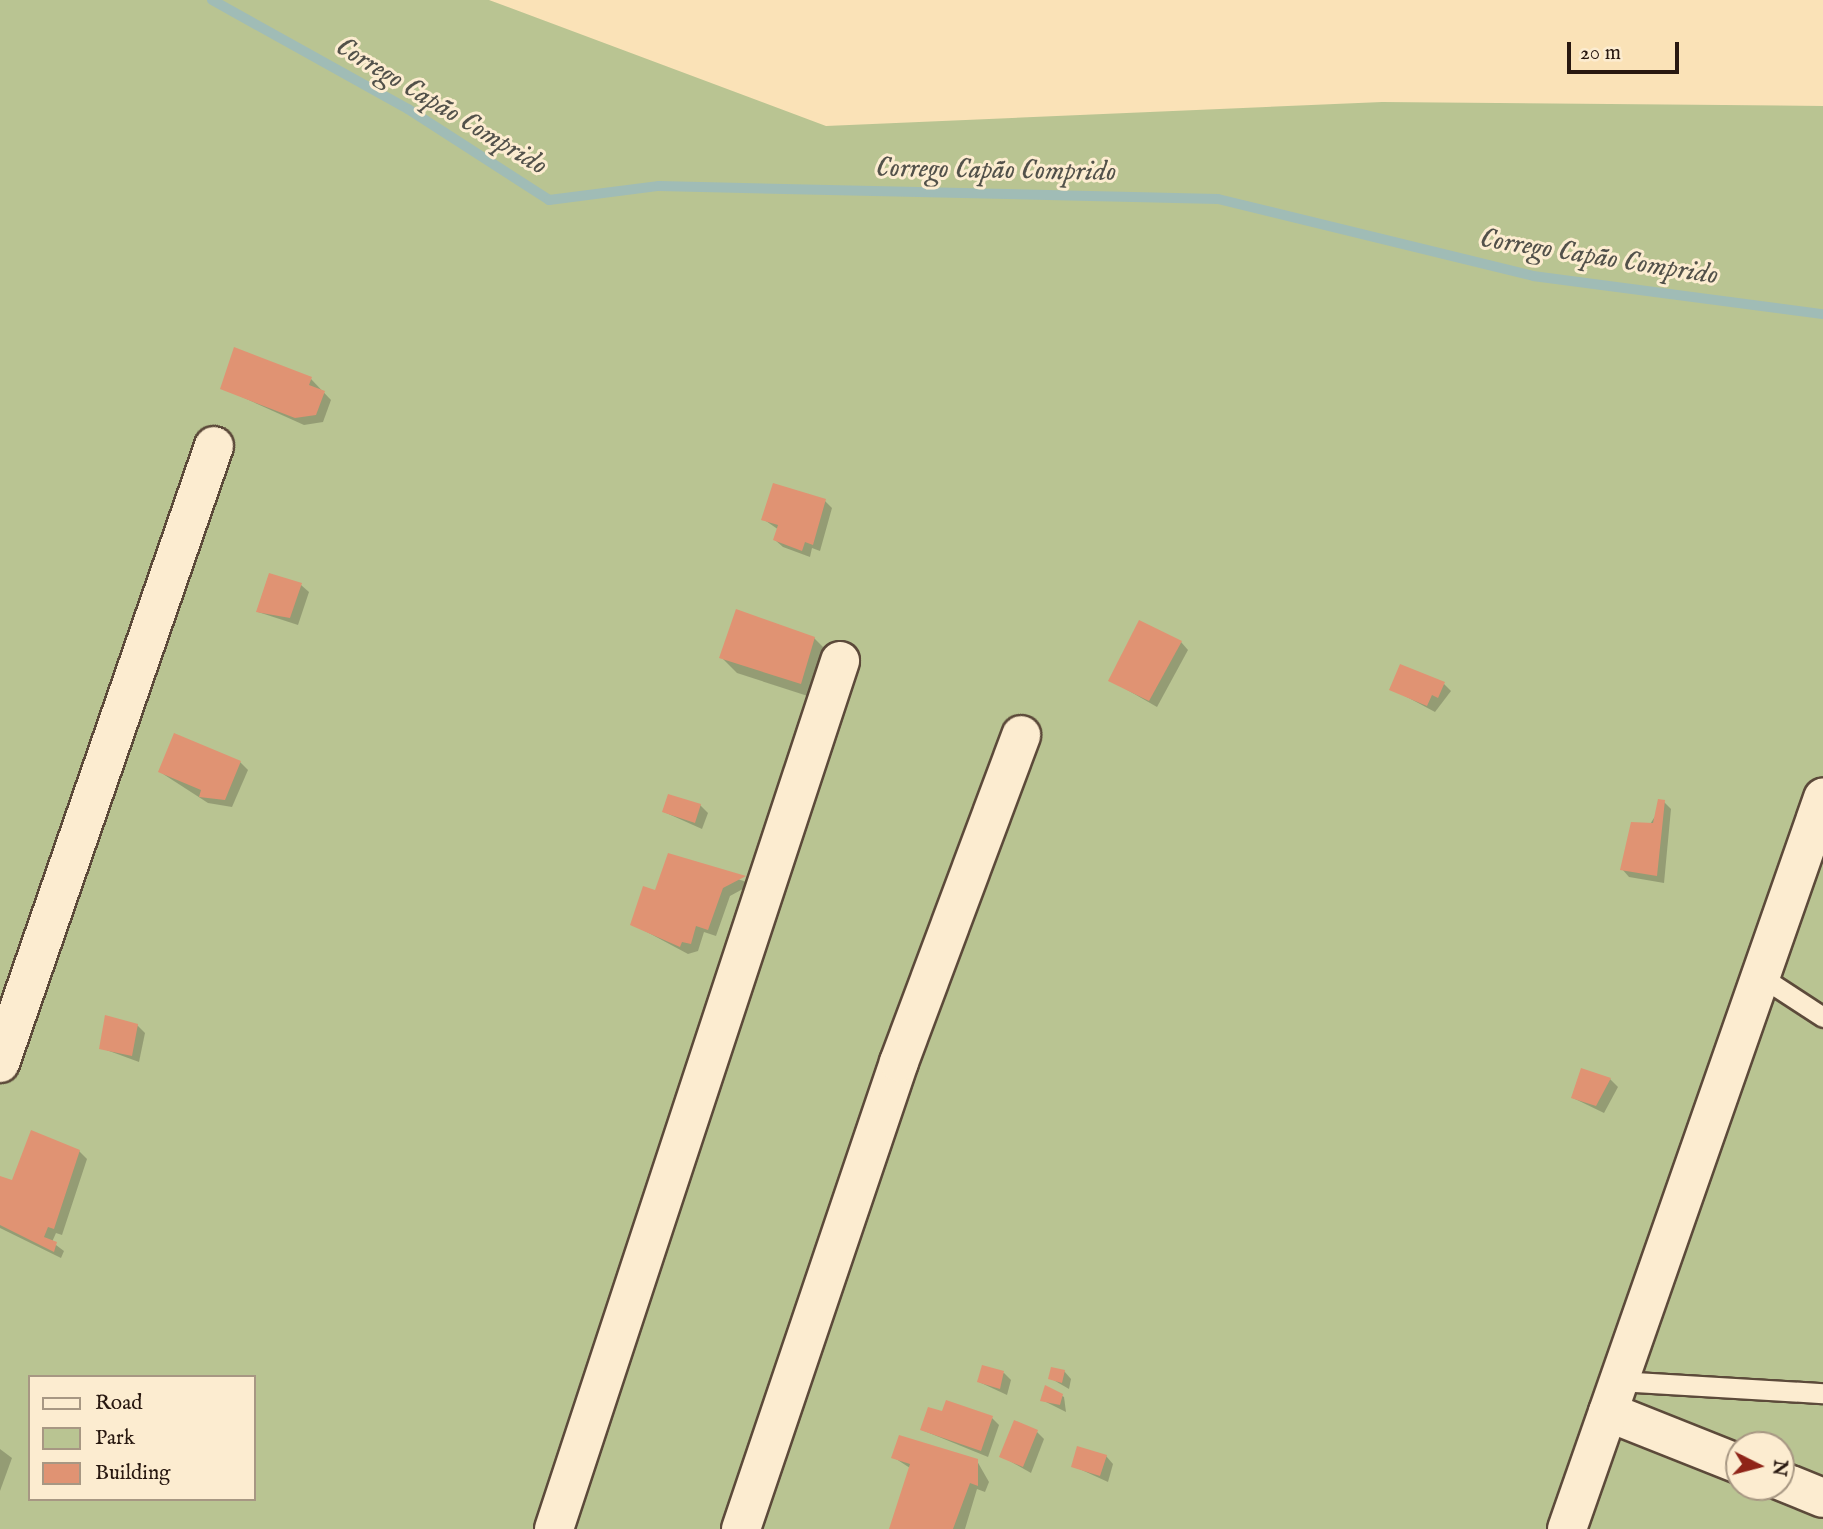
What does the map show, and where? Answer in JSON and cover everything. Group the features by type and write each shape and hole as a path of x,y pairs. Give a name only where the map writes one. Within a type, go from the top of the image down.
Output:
{"street":[{"path":"0,1063 214,446"},
{"path":"554,1529 840,661"},
{"path":"741,1529 899,1062 1021,735"},
{"path":"1567,1529 1823,797"},
{"path":"1613,1396 1725,1456"},
{"path":"1795,1487 1823,1498"}],"lane":[{"path":"1760,976 1823,1017"},
{"path":"1613,1396 1823,1393"}],"green space":[{"path":"0,0 489,0 826,126 1382,102 1823,106 1823,1529 0,1529"}],"building":[{"path":"234,347 312,377 309,385 325,391 316,415 295,418 220,389"},
{"path":"773,483 826,499 813,545 805,542 802,551 773,540 778,525 761,520"},
{"path":"269,573 302,583 290,618 256,612"},
{"path":"736,609 815,637 801,684 719,658"},
{"path":"1139,620 1182,641 1149,701 1108,681"},
{"path":"1400,664 1445,682 1438,698 1432,695 1427,706 1389,690"},
{"path":"174,733 241,761 225,800 199,797 201,790 158,772"},
{"path":"668,794 701,804 695,823 662,812"},
{"path":"1658,799 1665,800 1657,876 1620,870 1631,822 1653,823"},
{"path":"668,853 746,876 723,888 708,930 696,926 691,944 682,942 680,947 630,925 643,886 655,890"},
{"path":"105,1015 138,1024 132,1056 99,1049"},
{"path":"1581,1068 1611,1078 1596,1106 1571,1098"},
{"path":"31,1130 80,1150 54,1229 48,1227 44,1237 57,1242 54,1252 0,1225 0,1176 12,1180"},
{"path":"982,1365 1004,1371 1000,1389 977,1382"},
{"path":"1051,1367 1065,1370 1062,1383 1048,1379"},
{"path":"1045,1385 1063,1394 1060,1405 1040,1401"},
{"path":"946,1400 993,1416 981,1451 920,1430 928,1407 942,1411"},
{"path":"1014,1420 1038,1430 1023,1467 999,1457"},
{"path":"899,1435 978,1459 978,1486 970,1483 953,1529 889,1529 910,1464 891,1458"},
{"path":"1077,1446 1107,1455 1100,1476 1071,1467"}],"waterway":[{"name":"Corrego Capão Comprido","path":"212,0 408,109 549,200 659,186 1218,199 1533,276 1823,314"}]}
